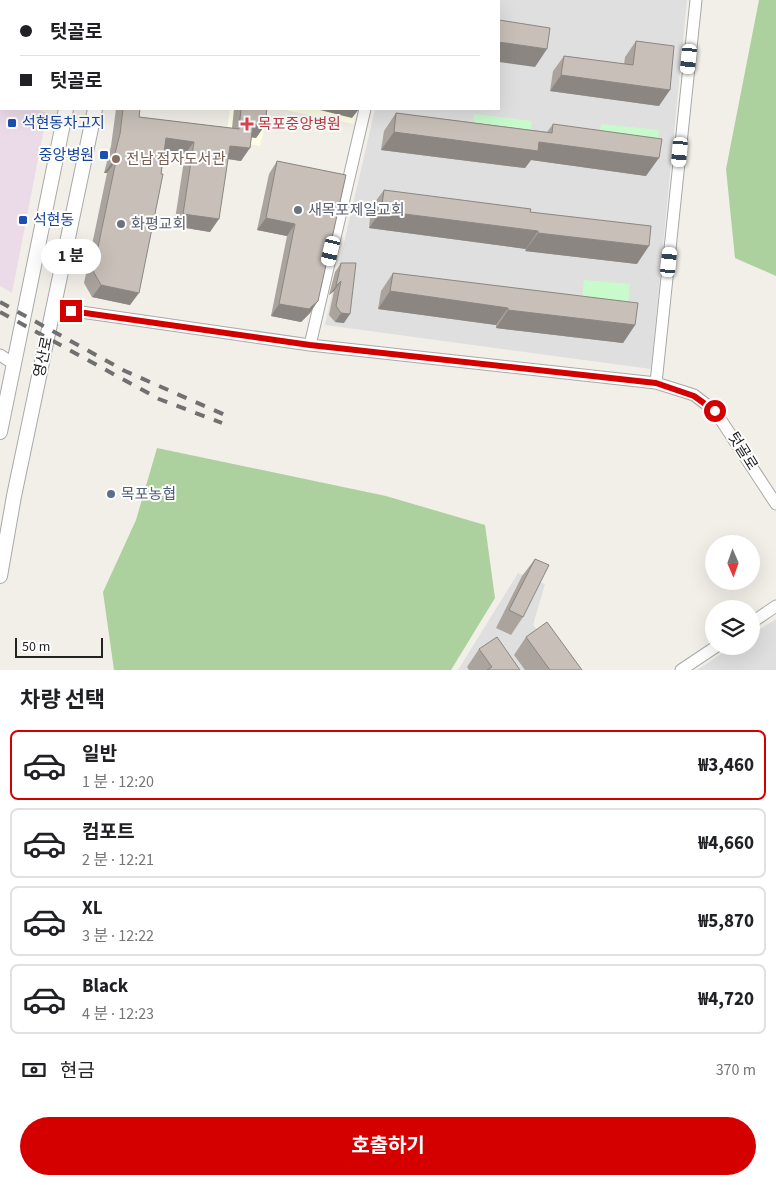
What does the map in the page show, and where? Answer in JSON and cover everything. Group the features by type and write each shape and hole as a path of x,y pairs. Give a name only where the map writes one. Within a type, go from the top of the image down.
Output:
{"street":[{"path":"656,383 696,0"},
{"name":"영산로","path":"0,432 66,110"},
{"name":"영산로","path":"0,576 95,110"},
{"path":"310,345 365,110"},
{"name":"텃골로","path":"53,308 310,345 656,383 694,396 715,411 776,504"},
{"path":"0,355 14,364"},
{"path":"760,617 776,606"},
{"path":"681,670 705,654"}],"shaded area":[{"path":"500,0 687,0 651,369 325,325 375,110 500,110"},
{"name":"석현동차고지","path":"0,110 37,110 47,113 12,293 0,286"},
{"name":"목포중앙병원","path":"230,110 269,110 260,146 226,139"},
{"name":"목포중앙병원","path":"285,110 358,110 354,124"},
{"path":"518,573 545,584 533,625 543,636 564,670 458,670"},
{"path":"776,619 776,670 697,670 720,655 760,655 760,629"}],"green space":[{"path":"759,0 776,0 776,276 735,258 726,169"},
{"path":"474,114 532,121 529,141 472,134"},
{"path":"601,124 659,130 657,148 599,141"},
{"path":"584,280 630,284 627,313 581,308"},
{"path":"157,448 386,496 485,525 495,598 451,670 114,670 103,592 136,520"}],"building":[{"path":"500,20 550,28 547,49 500,42"},
{"path":"636,41 674,46 670,90 561,75 564,56 633,65"},
{"path":"123,110 140,110 139,117 239,129 241,110 267,110 265,125 253,124 250,148 230,146 219,219 183,214 194,142 166,138 161,174 163,174 139,293 101,285 93,271 116,161 113,161 120,134"},
{"path":"396,113 552,133 553,124 662,139 659,158 539,142 538,151 394,132"},
{"path":"277,161 346,175 318,301 309,309 279,304 295,224 266,218"},
{"path":"384,190 531,209 530,212 651,226 649,246 381,211"},
{"path":"341,263 356,263 350,314 341,313 336,306 341,281 336,286"},
{"path":"393,273 638,303 635,325 508,310 508,308 390,291"},
{"path":"535,559 549,565 523,617 509,610"},
{"path":"547,622 582,670 550,670 526,637"},
{"path":"497,637 520,670 487,670 492,667 479,649"}],"railway":[{"path":"0,302 125,371 225,415"},
{"path":"0,312 159,399 222,423"}],"place":[{"name":"석현동차고지","path":"12,123"},
{"name":"목포중앙병원","path":"247,124"},
{"name":"중앙병원","path":"104,155"},
{"name":"전남 점자도서관","path":"116,159"},
{"name":"새목포제일교회","path":"298,210"},
{"name":"석현동","path":"23,220"},
{"name":"화평교회","path":"121,224"},
{"name":"목포농협","path":"111,494"}],"route":[{"path":"71,311 310,345 656,383 694,396 706,402 715,411"}]}
